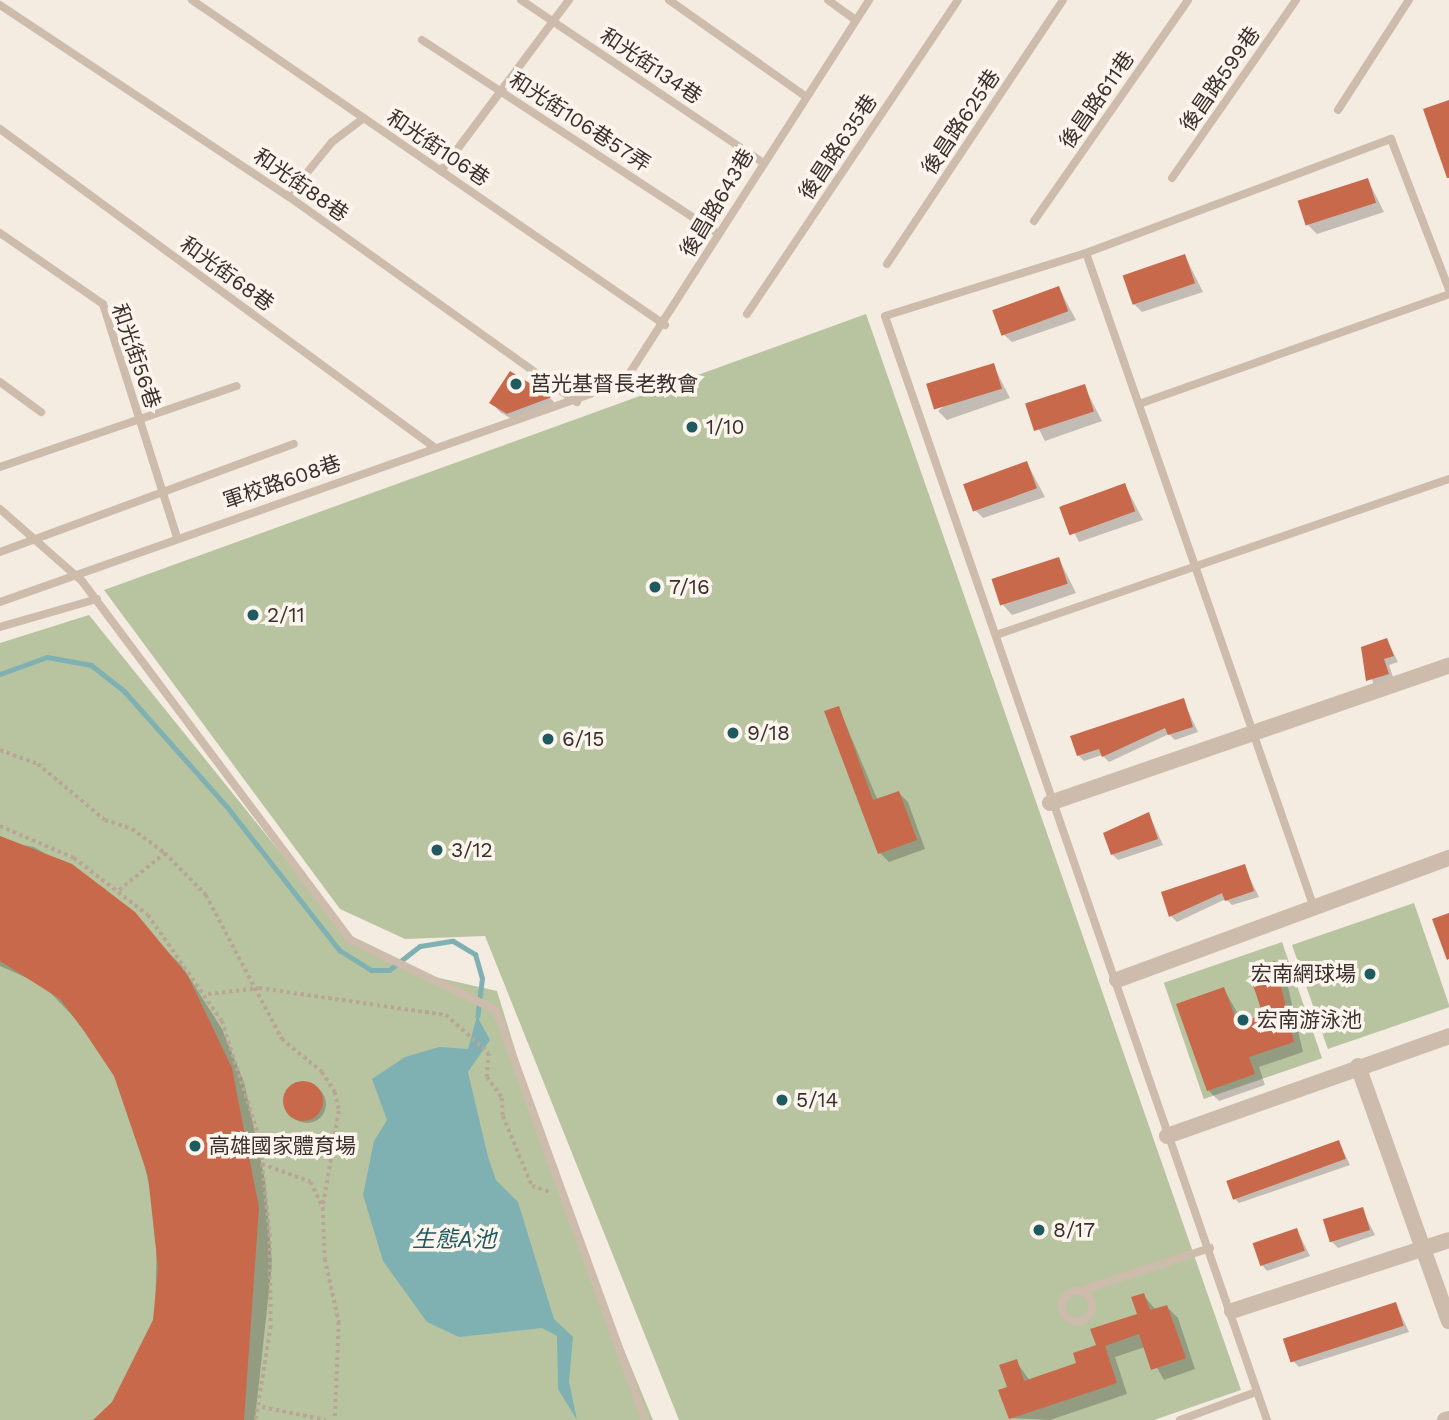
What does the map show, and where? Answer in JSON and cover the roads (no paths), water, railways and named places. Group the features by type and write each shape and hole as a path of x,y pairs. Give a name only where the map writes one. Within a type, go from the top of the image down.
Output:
{"street":[{"path":"1050,803 1252,730 1449,666"},
{"path":"1116,981 1313,905 1449,858"},
{"path":"1167,1136 1358,1066 1449,1036"},
{"path":"1358,1066 1449,1321"},
{"path":"1232,1311 1449,1240"}],"lane":[{"name":"和光街106巷","path":"192,0 665,325"},
{"name":"和光街134巷","path":"521,0 762,162"},
{"path":"441,172 569,0"},
{"path":"669,0 805,96"},
{"path":"828,0 856,20"},
{"name":"後昌路643巷","path":"578,401 624,382 665,325 762,162 869,0"},
{"name":"後昌路635巷","path":"747,314 958,0"},
{"name":"後昌路625巷","path":"887,264 1063,0"},
{"name":"後昌路611巷","path":"1034,221 1188,0"},
{"name":"後昌路599巷","path":"1172,178 1296,0"},
{"path":"1338,110 1409,0"},
{"name":"和光街88巷","path":"0,5 288,196 578,401"},
{"name":"和光街106巷57弄","path":"422,40 718,234"},
{"path":"288,196 332,142 363,118"},
{"name":"和光街68巷","path":"0,129 434,447"},
{"path":"1139,404 1449,291 1391,138 1086,253 885,316 996,635 1050,803 1116,981 1167,1136 1210,1248 1267,1420"},
{"name":"和光街56巷","path":"0,233 103,304 177,537"},
{"path":"1086,253 1313,905"},
{"path":"0,382 41,412"},
{"path":"0,467 141,422 237,386"},
{"name":"軍校路608巷","path":"0,602 434,447 578,401"},
{"path":"0,552 164,494 294,444"},
{"path":"996,635 1449,479"},
{"path":"0,509 40,539 97,599 351,940 496,1010 559,1193 645,1420"},
{"path":"0,627 97,599"},
{"path":"1080,1291 1210,1248"},
{"path":"1180,1420 1256,1392"}],"water":[{"name":"生態A池","path":"477,1016 490,1040 468,1072 488,1157 496,1180 518,1202 554,1319 573,1337 569,1382 577,1420 558,1389 557,1336 542,1328 459,1337 427,1322 383,1261 363,1195 374,1141 387,1120 372,1079 405,1057 439,1047 468,1049"}],"waterway":[{"path":"0,674 47,657 91,665 124,691 227,807 339,950 371,970 389,970 420,946 453,941 475,954 482,978 477,1016"}],"place":[{"name":"莒光基督長老教會","path":"516,384"},
{"name":"1/10","path":"692,427"},
{"name":"7/16","path":"655,587"},
{"name":"2/11","path":"253,615"},
{"name":"9/18","path":"733,733"},
{"name":"6/15","path":"548,739"},
{"name":"3/12","path":"437,850"},
{"name":"宏南網球場","path":"1370,974"},
{"name":"宏南游泳池","path":"1243,1020"},
{"name":"5/14","path":"782,1100"},
{"name":"高雄國家體育場","path":"195,1146"},
{"name":"8/17","path":"1039,1230"}]}
